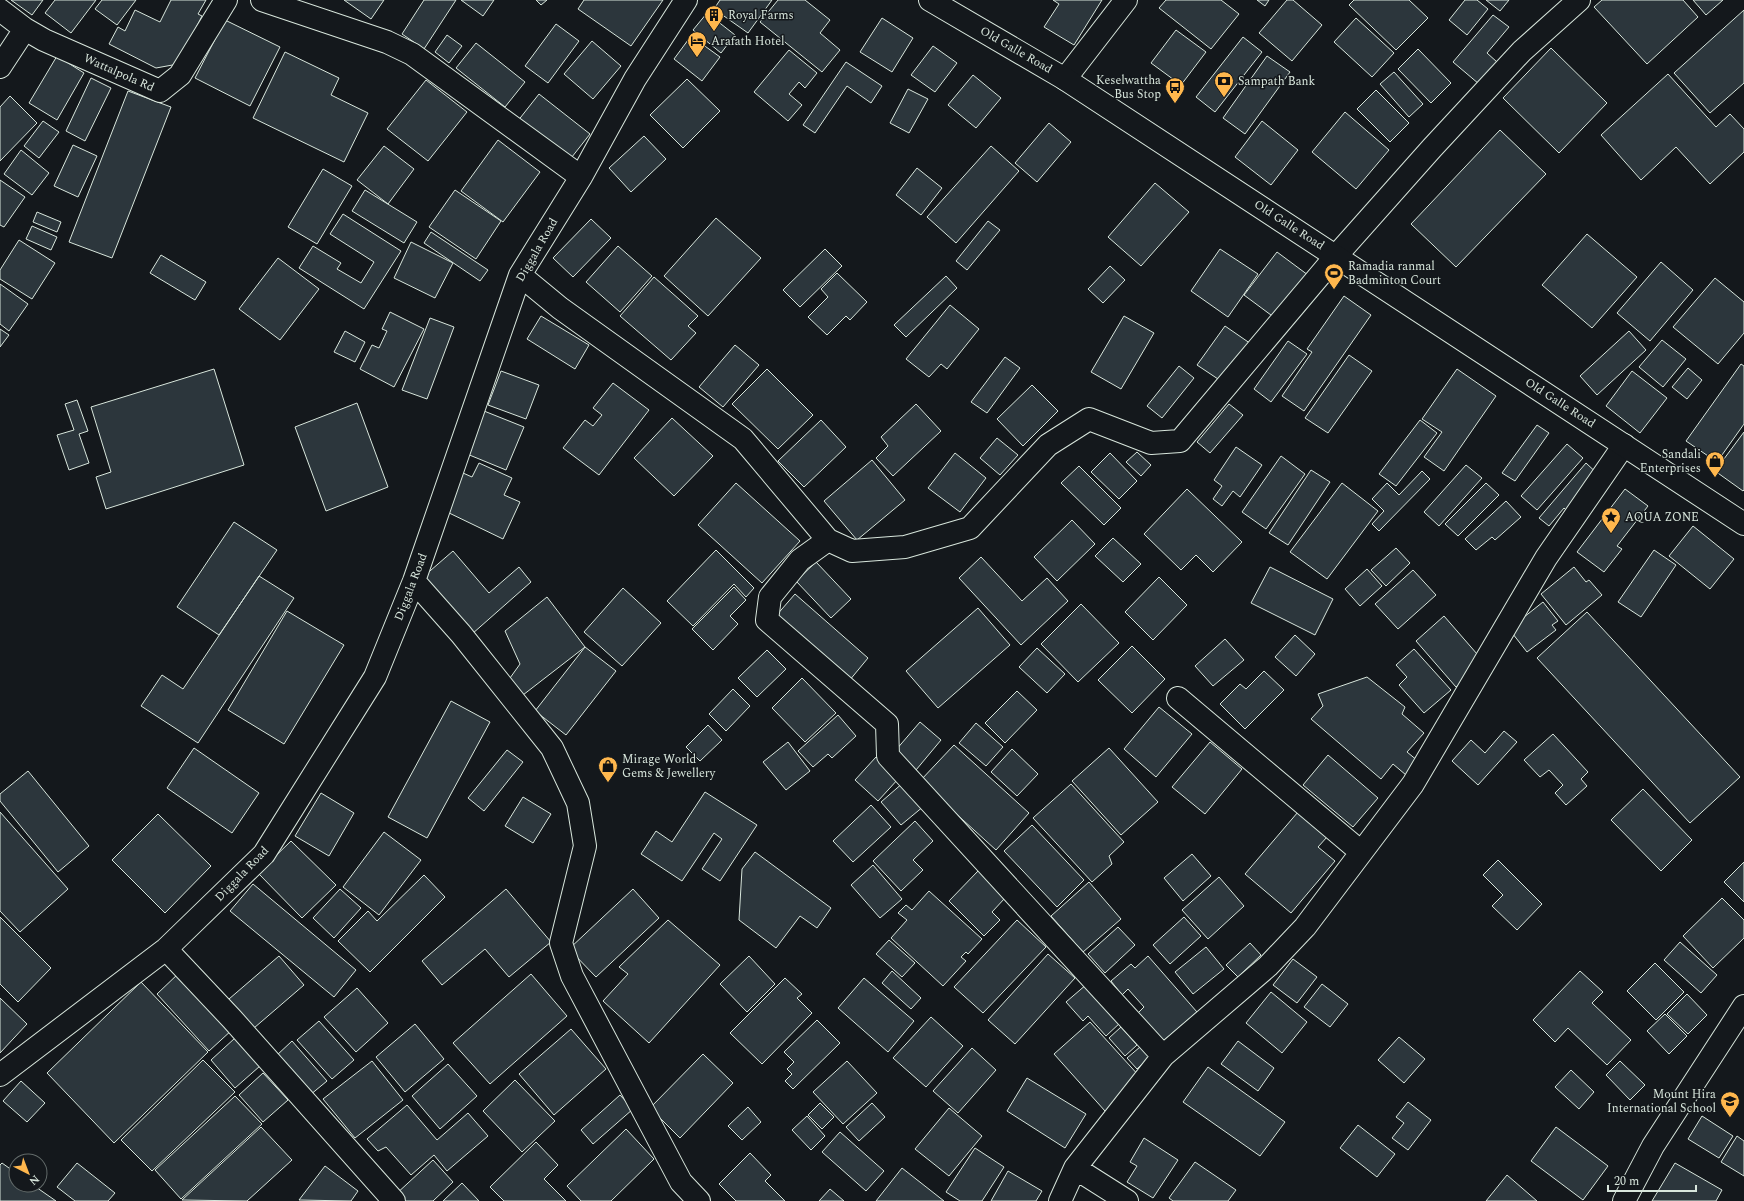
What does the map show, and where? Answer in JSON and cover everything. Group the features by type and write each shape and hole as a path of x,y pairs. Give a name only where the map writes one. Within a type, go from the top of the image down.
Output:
{"main road":[{"name":"Wattalpola Rd","path":"0,10 24,29 44,40 160,91 180,75 226,0"},
{"path":"262,0 387,42 412,54 582,178"},
{"name":"Diggala Road","path":"0,1075 166,949 264,854 375,677 414,581 520,275 582,178 635,79 686,0"},
{"name":"Old Galle Road","path":"930,0 1065,78 1744,524"},
{"path":"1065,78 1126,0"},
{"path":"520,275 560,308 743,439 828,540 852,551 905,547 970,528 1048,445 1089,419 1151,443 1180,441 1336,256 1432,148 1522,51 1579,0"},
{"path":"0,67 24,29"},
{"path":"1060,1201 1074,1168 1163,1056 1268,966 1304,927 1413,784 1546,558 1624,445"},
{"path":"828,540 800,560 770,598 766,620 887,724 888,756 1163,1056"},
{"path":"414,581 462,634 552,748 578,803 585,846 561,943 572,976 681,1182 699,1201"},
{"path":"1178,698 1361,852"},
{"path":"166,949 232,1019 394,1201"},
{"path":"1624,1201 1653,1146 1744,1006"},
{"path":"1074,1168 1127,1201"}],"building":[{"path":"11,0 43,0 32,15"},
{"path":"55,0 96,0 71,33 45,13"},
{"path":"102,0 136,0 117,25 95,9"},
{"path":"171,0 206,0 198,14 202,16 178,64 156,68 109,44 118,27 125,31 135,10 160,22"},
{"path":"344,0 384,0 371,19"},
{"path":"424,0 456,0 424,49 402,34"},
{"path":"461,0 494,0 483,16"},
{"path":"536,0 547,0 541,5"},
{"path":"584,0 663,0 631,46 578,9"},
{"path":"720,0 772,0 748,33 714,9"},
{"path":"778,0 805,0 830,20 820,33 840,50 822,72 760,22"},
{"path":"1053,0 1102,0 1074,45 1044,27 1059,4"},
{"path":"1166,0 1221,0 1239,14 1211,49 1159,8"},
{"path":"1257,0 1269,0 1265,6"},
{"path":"1287,0 1293,0 1322,25 1292,61 1259,33"},
{"path":"1354,0 1409,0 1428,18 1396,50 1349,5"},
{"path":"1465,0 1477,0 1488,9 1467,35 1449,20"},
{"path":"1486,0 1509,0 1500,11"},
{"path":"1602,0 1683,0 1698,17 1647,64 1594,7"},
{"path":"1693,0 1723,0 1706,15"},
{"path":"1744,10 1744,83 1710,113 1674,73"},
{"name":"Royal Farms","path":"707,13 735,35 721,53 693,30"},
{"path":"1493,15 1509,27 1487,53 1497,62 1479,84 1453,62"},
{"path":"882,18 913,38 892,72 860,52"},
{"path":"1356,18 1394,53 1372,77 1334,42"},
{"path":"225,20 280,47 250,106 195,78"},
{"path":"556,24 579,41 548,83 525,66"},
{"path":"1176,30 1206,52 1181,85 1151,63"},
{"path":"447,35 462,46 449,63 435,52"},
{"name":"Arafath Hotel","path":"691,36 720,57 702,81 674,59"},
{"path":"1243,37 1262,52 1215,112 1196,97"},
{"path":"592,41 621,66 593,99 564,74"},
{"path":"476,43 525,82 505,107 456,68"},
{"path":"933,46 957,63 935,92 911,75"},
{"path":"1551,48 1607,103 1559,153 1503,98"},
{"path":"1418,49 1451,83 1431,103 1398,69"},
{"path":"789,50 817,73 805,88 799,82 789,94 802,105 788,121 754,92"},
{"path":"285,52 339,78 331,95 368,113 344,162 253,118"},
{"path":"57,56 84,73 57,120 29,103"},
{"path":"1267,56 1290,72 1245,134 1223,118"},
{"path":"846,62 882,86 871,103 847,86 815,133 803,125"},
{"path":"1394,72 1423,104 1409,117 1380,84"},
{"path":"1668,74 1716,127 1730,114 1744,129 1744,152 1710,184 1676,147 1641,180 1601,135"},
{"path":"973,75 1001,98 976,128 948,105"},
{"path":"91,78 111,88 85,141 66,131"},
{"path":"687,79 720,111 683,148 650,115"},
{"path":"426,80 467,112 428,161 387,129"},
{"path":"908,89 928,99 909,133 890,123"},
{"path":"1376,90 1409,123 1390,142 1357,109"},
{"path":"128,91 171,107 112,258 69,242"},
{"path":"539,94 590,134 568,162 517,122"},
{"path":"10,96 37,123 0,161 0,107"},
{"path":"1345,112 1389,150 1356,189 1312,152"},
{"path":"43,121 59,132 39,158 24,146"},
{"path":"1262,121 1298,150 1271,185 1235,157"},
{"path":"1049,123 1071,142 1037,182 1015,163"},
{"path":"1500,130 1546,174 1456,267 1411,224"},
{"path":"644,136 666,159 631,192 609,168"},
{"path":"498,140 540,172 503,222 461,191"},
{"path":"73,145 97,156 78,197 54,186"},
{"path":"384,146 414,169 388,204 357,180"},
{"path":"991,146 1019,171 956,243 927,217"},
{"path":"21,150 49,173 32,195 4,174"},
{"path":"917,168 942,188 921,215 896,195"},
{"path":"323,169 352,186 317,244 288,227"},
{"path":"0,180 25,197 4,227 0,225"},
{"path":"1155,183 1189,212 1141,266 1108,237"},
{"path":"365,190 417,222 404,243 352,211"},
{"path":"455,190 501,221 476,259 429,227"},
{"path":"37,212 61,222 57,232 33,222"},
{"path":"343,214 401,251 364,309 299,268 313,246 341,263 337,269 361,283 374,262 330,234"},
{"path":"716,218 761,258 708,316 664,276"},
{"path":"591,219 611,238 573,277 553,258"},
{"path":"988,221 1000,230 967,270 956,261"},
{"path":"32,226 57,237 51,250 26,239"},
{"path":"431,232 488,270 480,281 424,243"},
{"path":"1587,234 1637,277 1592,328 1542,285"},
{"path":"19,240 55,263 32,299 0,279 0,270"},
{"path":"411,242 453,263 435,298 394,278"},
{"path":"618,246 652,276 620,312 586,282"},
{"path":"825,249 842,266 800,307 783,290"},
{"path":"1220,249 1258,274 1228,317 1191,291"},
{"path":"1277,252 1312,278 1279,321 1244,295"},
{"path":"161,255 206,282 195,300 150,273"},
{"path":"278,258 319,289 280,340 239,309"},
{"path":"1661,262 1693,290 1650,341 1617,313"},
{"path":"1110,266 1125,280 1103,303 1088,289"},
{"path":"837,273 867,302 850,320 846,316 827,335 808,317 828,297 821,289"},
{"path":"946,276 957,288 906,337 894,325"},
{"path":"654,277 698,316 688,326 696,333 671,360 620,316"},
{"path":"1715,278 1744,302 1744,333 1718,364 1673,327"},
{"path":"0,284 28,304 9,331 0,324"},
{"path":"1344,296 1371,315 1304,411 1282,396 1312,352 1307,349"},
{"path":"950,305 979,329 947,369 941,364 929,377 906,359"},
{"path":"390,312 424,329 394,387 360,369 372,345 379,348 387,331 382,329"},
{"path":"541,316 589,345 575,369 527,339"},
{"path":"1124,316 1154,333 1121,389 1091,372"},
{"path":"430,318 454,327 427,399 402,390"},
{"path":"1225,326 1254,346 1227,385 1197,365"},
{"path":"0,329 9,335 0,347"},
{"path":"345,331 365,342 355,362 334,352"},
{"path":"1629,331 1646,350 1597,395 1580,376"},
{"path":"1662,340 1686,359 1663,387 1639,367"},
{"path":"1288,341 1307,354 1271,402 1254,389"},
{"path":"735,345 759,365 723,407 699,387"},
{"path":"1349,355 1372,371 1328,433 1305,418"},
{"path":"1005,357 1020,368 987,413 971,402"},
{"path":"1741,364 1744,366 1744,424 1717,462 1686,441"},
{"path":"1179,366 1194,378 1162,418 1147,406"},
{"path":"1688,368 1702,380 1687,399 1672,387"},
{"path":"214,369 244,465 106,509 96,477 111,472 91,407"},
{"path":"767,369 813,415 778,449 732,404"},
{"path":"1457,369 1496,396 1444,471 1424,457 1442,432 1422,419"},
{"path":"501,371 539,385 526,419 488,405"},
{"path":"1632,371 1667,398 1640,433 1606,406"},
{"path":"613,383 649,410 599,475 563,448 585,420 593,426 602,415 593,408"},
{"path":"1032,385 1058,411 1023,446 997,419"},
{"path":"77,400 88,431 79,434 89,463 69,470 57,435 74,430 65,404"},
{"path":"357,403 388,487 326,511 295,427"},
{"path":"916,404 941,431 893,476 876,458 888,446 881,437"},
{"path":"1229,404 1243,415 1210,453 1197,442"},
{"path":"484,411 524,427 506,470 467,454"},
{"path":"672,418 713,456 674,496 634,458"},
{"path":"821,420 846,447 804,487 778,461"},
{"path":"1420,420 1437,433 1396,486 1379,474"},
{"path":"1537,425 1549,433 1515,481 1502,473"},
{"path":"1744,432 1744,490 1743,491 1715,471"},
{"path":"997,438 1018,455 1000,475 980,458"},
{"path":"1567,444 1583,458 1537,510 1521,496"},
{"path":"1236,447 1262,465 1240,497 1233,491 1222,506 1213,499 1222,486 1214,480"},
{"path":"1137,452 1151,465 1141,476 1126,462"},
{"path":"955,453 986,478 960,512 928,488"},
{"path":"1110,453 1137,481 1119,499 1091,472"},
{"path":"1281,456 1305,474 1266,529 1242,512"},
{"path":"872,460 905,500 857,540 824,501"},
{"path":"479,463 512,478 504,495 520,502 503,539 445,511 463,473 472,477"},
{"path":"1586,463 1601,477 1570,514 1564,508 1549,526 1539,518"},
{"path":"1466,465 1482,478 1439,526 1424,512"},
{"path":"1079,466 1121,508 1104,525 1061,483"},
{"path":"1311,470 1330,482 1288,545 1269,533"},
{"path":"1422,471 1430,479 1379,531 1372,524 1384,511 1372,499 1387,483 1399,495"},
{"path":"736,483 800,541 762,583 698,525"},
{"path":"1342,483 1378,511 1327,579 1290,552"},
{"path":"1486,483 1499,495 1458,536 1445,524"},
{"path":"1187,489 1242,542 1213,572 1196,555 1181,570 1144,534"},
{"path":"1625,489 1648,506 1617,546 1622,549 1604,572 1577,552"},
{"path":"1506,501 1521,517 1495,540 1492,537 1476,550 1465,539"},
{"path":"1072,520 1095,544 1057,581 1034,557"},
{"path":"234,522 277,550 219,635 177,607"},
{"path":"1693,526 1734,559 1710,589 1669,556"},
{"path":"1113,538 1141,564 1123,582 1095,556"},
{"path":"1396,548 1410,563 1386,586 1371,570"},
{"path":"716,550 754,588 746,597 734,584 693,626 667,601"},
{"path":"1654,550 1676,565 1641,617 1618,602"},
{"path":"453,551 489,593 519,567 531,582 472,634 423,577"},
{"path":"981,557 1022,601 1047,578 1068,601 1021,645 959,578"},
{"path":"816,562 851,599 831,618 796,581"},
{"path":"1270,567 1333,599 1315,635 1251,603"},
{"path":"1574,567 1586,582 1589,580 1602,595 1566,625 1541,594"},
{"path":"1367,569 1382,586 1360,606 1345,589"},
{"path":"1413,570 1436,595 1398,629 1375,604"},
{"path":"259,576 294,598 198,743 141,706 162,675 183,689"},
{"path":"1159,577 1187,605 1153,640 1125,612"},
{"path":"734,587 746,600 730,616 738,624 713,650 692,629"},
{"path":"623,588 661,623 622,666 584,632"},
{"path":"795,594 868,658 849,681 775,617"},
{"path":"547,597 585,647 523,695 510,678 520,664 505,631"},
{"path":"1543,602 1558,621 1552,625 1556,630 1527,652 1509,629"},
{"path":"1081,604 1119,643 1078,682 1041,644"},
{"path":"978,608 1010,645 938,708 906,671"},
{"path":"287,611 344,645 284,744 228,710"},
{"path":"1587,612 1740,777 1690,823 1537,658"},
{"path":"1444,616 1484,662 1456,687 1416,641"},
{"path":"1295,635 1315,654 1296,676 1275,657"},
{"path":"1225,639 1244,660 1213,686 1195,666"},
{"path":"1132,646 1165,679 1132,713 1098,680"},
{"path":"585,647 616,671 566,735 535,711"},
{"path":"1037,648 1065,674 1047,693 1019,667"},
{"path":"1414,649 1451,690 1424,713 1399,685 1407,677 1396,665"},
{"path":"767,650 786,669 757,697 738,678"},
{"path":"1264,671 1284,690 1245,729 1220,704 1240,684 1246,689"},
{"path":"1367,677 1405,707 1402,714 1424,733 1407,752 1418,761 1406,775 1393,764 1381,779 1311,719 1323,706 1318,694"},
{"path":"802,678 836,713 805,742 772,708"},
{"path":"733,689 750,706 726,731 709,714"},
{"path":"1017,691 1037,710 1005,743 985,723"},
{"path":"451,701 490,722 427,838 388,817"},
{"path":"1159,707 1192,734 1156,777 1124,749"},
{"path":"838,715 856,736 832,758 828,754 813,767 798,751"},
{"path":"920,722 941,740 916,770 895,751"},
{"path":"976,723 1003,747 986,766 959,743"},
{"path":"708,725 722,740 700,761 686,747"},
{"path":"1504,731 1517,742 1478,785 1452,761 1471,740 1485,753"},
{"path":"1553,734 1588,772 1581,779 1587,786 1566,805 1555,793 1563,785 1549,770 1540,777 1524,760"},
{"path":"788,742 810,771 786,790 763,762"},
{"path":"1210,742 1242,769 1205,814 1172,787"},
{"path":"954,745 1029,813 996,850 920,781"},
{"path":"194,748 259,793 232,833 167,788"},
{"path":"1109,748 1158,802 1121,835 1072,781"},
{"path":"1012,749 1038,774 1017,796 991,772"},
{"path":"507,750 523,762 484,811 468,798"},
{"path":"1328,755 1378,798 1353,827 1303,785"},
{"path":"876,757 899,778 878,801 855,780"},
{"path":"28,771 89,846 58,872 0,801 0,794"},
{"path":"904,782 924,806 901,825 881,802"},
{"path":"1071,784 1124,842 1109,856 1112,864 1092,882 1033,818"},
{"path":"1643,789 1692,840 1661,871 1611,820"},
{"path":"705,792 757,825 720,881 702,869 722,839 714,833 682,881 641,854 656,831 672,842"},
{"path":"321,793 354,813 329,856 295,836"},
{"path":"523,797 551,814 533,843 505,826"},
{"path":"871,805 891,827 853,862 833,841"},
{"path":"0,812 68,889 20,932 0,911"},
{"path":"1298,812 1327,837 1318,847 1335,861 1291,913 1245,874"},
{"path":"158,814 211,866 165,913 112,860"},
{"path":"915,821 933,841 913,860 923,870 901,891 873,861"},
{"path":"1032,825 1084,880 1057,907 1004,851"},
{"path":"384,832 421,860 379,915 343,887"},
{"path":"291,841 336,885 302,918 258,873"},
{"path":"755,852 831,908 817,928 800,916 776,948 739,920 742,869"},
{"path":"1192,854 1211,876 1183,901 1164,878"},
{"path":"1498,860 1542,904 1517,930 1492,906 1503,895 1483,875"},
{"path":"1744,862 1744,902 1724,882"},
{"path":"873,865 902,899 880,918 851,885"},
{"path":"978,871 1005,898 992,912 1000,920 984,936 949,901"},
{"path":"424,875 445,897 370,972 338,941 368,911 377,921"},
{"path":"1219,877 1244,906 1208,939 1182,910"},
{"path":"1089,882 1121,919 1083,952 1051,916"},
{"path":"253,884 356,970 334,997 230,911"},
{"path":"340,889 361,908 334,938 313,918"},
{"path":"506,889 551,942 509,977 485,949 442,985 422,961"},
{"path":"633,889 659,918 596,977 569,949"},
{"path":"929,891 982,939 968,954 966,952 961,957 966,961 943,986 891,938 907,920 898,913 906,905 912,910"},
{"path":"1722,898 1744,920 1744,938 1713,968 1683,936"},
{"path":"0,917 51,968 18,1002 0,984"},
{"path":"1184,917 1201,936 1170,964 1153,945"},
{"path":"668,920 720,965 649,1043 603,1001 628,974 619,967"},
{"path":"1017,920 1046,947 983,1013 954,987"},
{"path":"1118,927 1135,945 1105,973 1088,954"},
{"path":"889,940 915,963 902,977 876,954"},
{"path":"1680,942 1717,975 1701,993 1664,960"},
{"path":"1250,943 1261,955 1238,977 1226,965"},
{"path":"1206,947 1224,969 1193,994 1175,972"},
{"path":"1048,954 1075,978 1015,1044 988,1020"},
{"path":"279,956 304,985 254,1028 229,999"},
{"path":"749,956 775,984 747,1012 720,984"},
{"path":"1148,956 1197,1012 1162,1042 1137,1014 1144,1007 1128,989 1122,995 1111,981 1131,964 1135,968"},
{"path":"1293,959 1317,977 1297,1003 1273,985"},
{"path":"1655,963 1684,992 1656,1020 1627,991"},
{"path":"892,971 921,998 911,1009 882,983"},
{"path":"1580,971 1603,992 1592,1003 1631,1040 1607,1065 1568,1028 1555,1042 1533,1020"},
{"path":"180,972 233,1029 209,1051 157,994"},
{"path":"531,974 567,1016 490,1084 453,1043"},
{"path":"785,978 802,994 797,998 812,1013 762,1064 730,1033"},
{"path":"864,978 914,1021 888,1052 838,1008"},
{"path":"141,982 208,1052 114,1143 47,1073"},
{"path":"1087,984 1121,1022 1106,1036 1088,1016 1083,1021 1066,1002"},
{"path":"1322,984 1348,1004 1330,1027 1304,1007"},
{"path":"357,988 388,1023 356,1052 324,1017"},
{"path":"1271,992 1307,1022 1282,1053 1246,1023"},
{"path":"1687,994 1707,1015 1688,1034 1667,1014"},
{"path":"0,998 27,1024 0,1053"},
{"path":"1665,1014 1687,1036 1669,1054 1647,1031"},
{"path":"931,1017 963,1046 926,1087 893,1058"},
{"path":"817,1020 840,1043 793,1089 785,1081 792,1074 787,1069 794,1062 784,1052"},
{"path":"319,1021 354,1060 332,1079 297,1040"},
{"path":"1090,1022 1141,1078 1105,1111 1054,1054"},
{"path":"415,1024 444,1059 405,1092 376,1057"},
{"path":"1121,1027 1137,1045 1125,1056 1109,1038"},
{"path":"571,1029 606,1069 554,1115 519,1074"},
{"path":"1399,1037 1425,1059 1404,1083 1378,1060"},
{"path":"235,1038 260,1066 235,1088 211,1060"},
{"path":"292,1041 327,1081 310,1095 276,1056"},
{"path":"1238,1041 1274,1068 1258,1091 1221,1064"},
{"path":"1140,1047 1149,1057 1137,1069 1127,1058"},
{"path":"972,1048 996,1070 958,1113 933,1091"},
{"path":"703,1054 733,1083 680,1138 650,1108"},
{"path":"203,1060 235,1092 152,1171 121,1140"},
{"path":"372,1061 403,1100 355,1138 323,1099"},
{"path":"847,1061 877,1093 843,1124 813,1092"},
{"path":"1620,1061 1645,1085 1630,1100 1606,1075"},
{"path":"448,1064 477,1096 440,1129 412,1096"},
{"path":"1208,1067 1285,1122 1260,1156 1183,1102"},
{"path":"1571,1070 1594,1092 1579,1109 1555,1087"},
{"path":"263,1073 288,1100 263,1122 239,1095"},
{"path":"1027,1078 1086,1114 1065,1148 1007,1111"},
{"path":"515,1080 555,1121 522,1152 483,1111"},
{"path":"21,1081 45,1103 27,1122 3,1101"},
{"path":"620,1095 633,1109 593,1144 581,1130"},
{"path":"235,1096 262,1124 181,1199 155,1170"},
{"path":"1408,1102 1431,1120 1408,1150 1392,1138 1404,1123 1396,1117"},
{"path":"820,1103 834,1117 822,1129 808,1115"},
{"path":"872,1103 885,1117 859,1141 846,1127"},
{"path":"407,1105 437,1140 468,1113 488,1136 447,1171 434,1155 411,1175 386,1147 378,1151 367,1139"},
{"path":"748,1107 761,1122 742,1140 728,1126"},
{"path":"949,1108 982,1136 949,1176 915,1149"},
{"path":"807,1116 825,1136 811,1150 792,1130"},
{"path":"1702,1116 1733,1136 1719,1158 1688,1139"},
{"path":"1358,1125 1395,1154 1377,1177 1340,1148"},
{"path":"261,1127 292,1160 247,1201 182,1200"},
{"path":"1556,1127 1608,1166 1583,1200 1531,1161"},
{"path":"626,1129 654,1159 611,1201 581,1201 567,1186"},
{"path":"840,1132 884,1171 866,1191 822,1152"},
{"path":"1737,1136 1744,1141 1744,1176 1721,1162"},
{"path":"1144,1138 1178,1160 1153,1198 1127,1182 1137,1166 1130,1162"},
{"path":"536,1142 558,1165 544,1179 566,1201 504,1201 490,1187"},
{"path":"975,1148 1004,1167 982,1201 960,1201 946,1192"},
{"path":"750,1153 771,1175 765,1181 785,1201 736,1201 719,1184"},
{"path":"433,1160 453,1182 433,1201 401,1201 395,1195"},
{"path":"1195,1162 1236,1190 1228,1201 1173,1201 1169,1198"},
{"path":"2,1163 8,1167 8,1193 44,1193 56,1201 0,1201 0,1165"},
{"path":"77,1163 115,1193 108,1201 75,1201 57,1187"},
{"path":"1675,1163 1722,1190 1716,1201 1652,1201"},
{"path":"325,1166 358,1191 351,1201 299,1200"},
{"path":"902,1168 944,1201 876,1201"},
{"path":"1008,1171 1042,1191 1036,1201 991,1201"},
{"path":"1507,1175 1537,1201 1486,1201"},
{"path":"462,1183 479,1201 443,1201"},
{"path":"830,1189 844,1201 819,1201"}],"place":[{"name":"Royal Farms","path":"714,32"},
{"name":"Arafath Hotel","path":"697,58"},
{"name":"Sampath Bank","path":"1224,98"},
{"name":"Keselwattha Bus Stop","path":"1175,104"},
{"name":"Ramadia ranmal Badminton Court","path":"1334,290"},
{"name":"Sandali Enterprises","path":"1715,478"},
{"name":"AQUA ZONE","path":"1611,534"},
{"name":"Mirage World Gems & Jewellery","path":"608,783"},
{"name":"Mount Hira International School","path":"1730,1118"}]}
